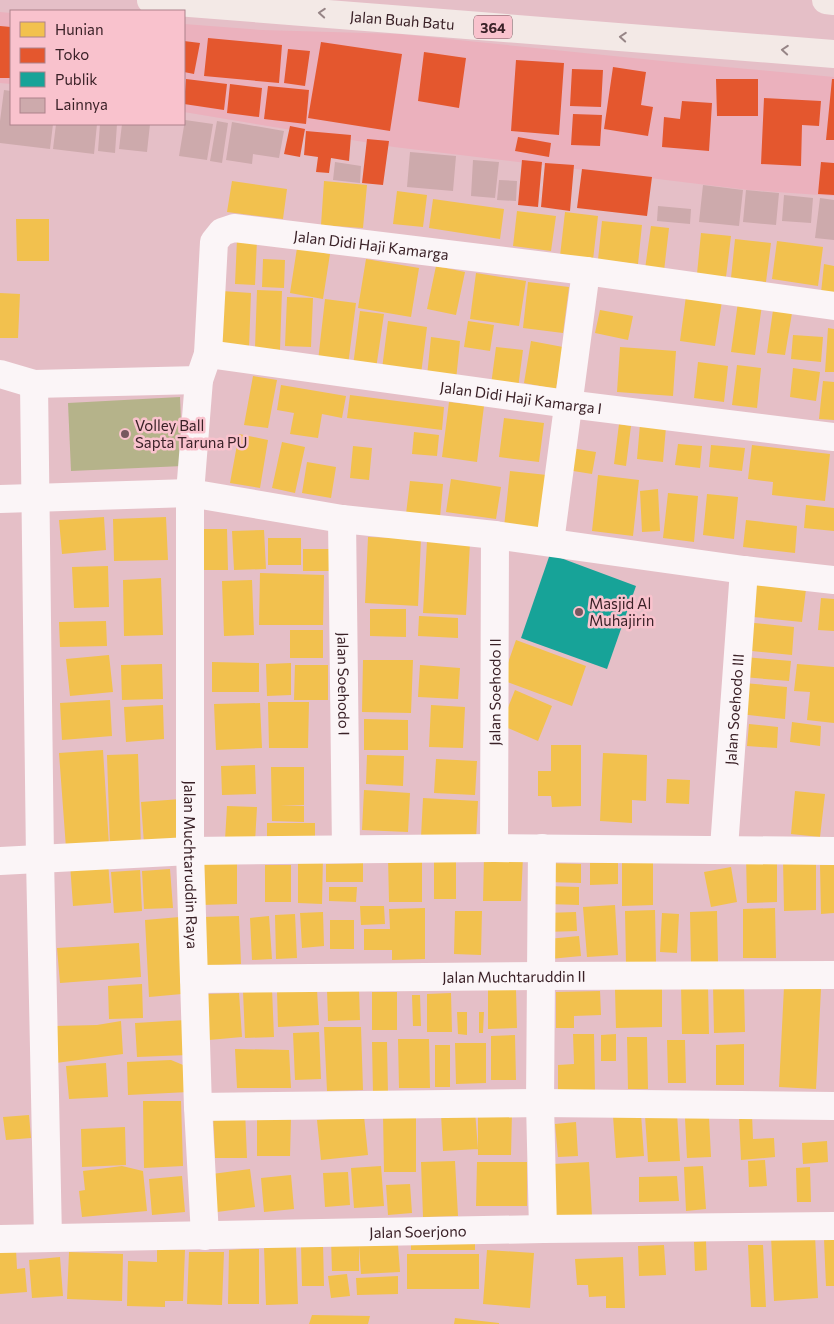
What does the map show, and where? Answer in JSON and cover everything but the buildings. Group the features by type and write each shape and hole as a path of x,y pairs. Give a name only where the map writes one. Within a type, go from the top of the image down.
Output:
{"main road":[{"name":"Jalan Buah Batu","path":"151,0 834,54"},
{"path":"826,0 834,1"}],"street":[{"name":"Jalan Didi Haji Kamarga","path":"199,380 208,354 214,242 222,232 234,228 586,272 834,306"},
{"path":"550,542 586,272"},
{"name":"Jalan Didi Haji Kamarga I","path":"208,354 568,404 834,437"},
{"path":"0,374 34,384 199,380"},
{"name":"Jalan Muchtaruddin Raya","path":"199,380 190,493 190,851 198,1107 205,1236"},
{"path":"34,384 40,859 48,1238"},
{"path":"0,499 190,493 342,519 495,535 744,570 834,580"},
{"name":"Jalan Soehodo I","path":"342,519 346,849"},
{"name":"Jalan Soehodo II","path":"494,848 495,535"},
{"name":"Jalan Soehodo III","path":"724,848 744,570"},
{"path":"542,848 540,1103 543,1230"},
{"path":"0,861 190,851 346,849 724,848 834,851"},
{"name":"Jalan Muchtaruddin II","path":"194,979 834,975"},
{"path":"198,1107 540,1103 834,1106"},
{"name":"Jalan Soerjono","path":"0,1239 834,1226"}],"shaded area":[{"path":"0,12 10,13 10,84 0,83"},
{"path":"185,24 262,30 399,34 834,77 834,196 748,190 394,147 185,112"},
{"name":"Volley Ball Sapta Taruna PU","path":"180,397 183,466 71,471 68,403"}],"place":[{"name":"Volley Ball Sapta Taruna PU","path":"125,434"},
{"name":"Masjid Al Muhajirin","path":"579,612"}]}
